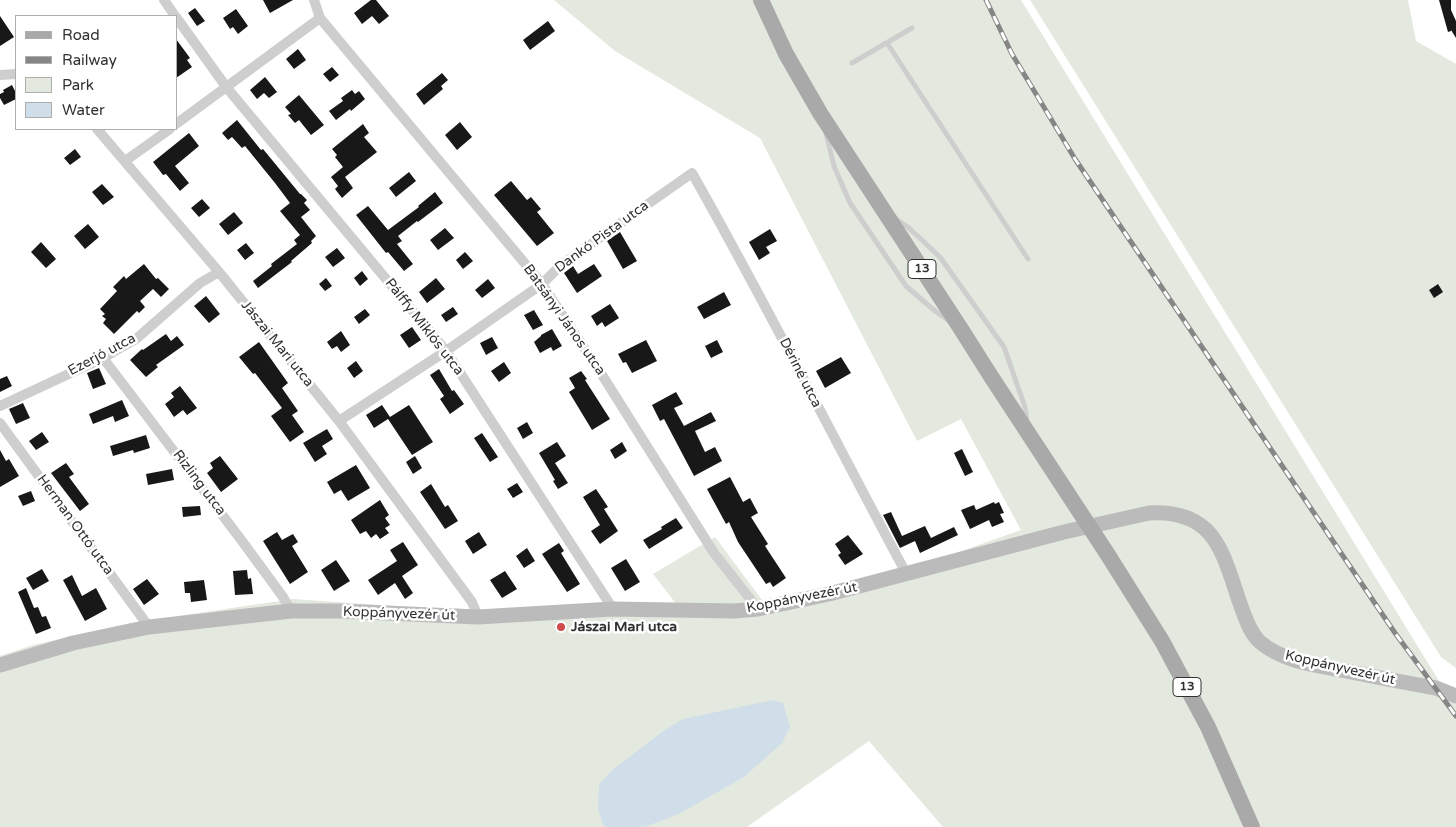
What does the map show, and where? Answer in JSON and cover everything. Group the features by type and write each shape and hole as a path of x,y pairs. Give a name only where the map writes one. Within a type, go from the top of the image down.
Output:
{"main road":[{"name":"13","path":"761,0 786,54 820,113 1162,641 1208,727 1252,827"}],"street":[{"name":"Pálffy Miklós utca","path":"164,0 175,15"},
{"name":"Batsányi János utca","path":"314,0 320,18 542,284 604,378 714,554 758,609"},
{"path":"178,123 320,18"},
{"name":"Pálffy Miklós utca","path":"178,20 227,88 446,351 613,609"},
{"path":"0,76 15,74"},
{"name":"Jászai Mari utca","path":"98,130 219,272 339,421 472,602 478,617"},
{"path":"125,161 169,130"},
{"name":"Dankó Pista utca","path":"339,421 446,351 542,284 561,265 692,172"},
{"name":"Dériné utca","path":"692,172 907,575"},
{"name":"Ezerjó utca","path":"0,406 103,358 136,339 200,283 219,272"},
{"name":"Rizling utca","path":"103,358 242,541 291,611"},
{"name":"Herman Ottó utca","path":"0,423 150,627"},
{"name":"Koppányvezér út","path":"0,665 73,643 150,627 291,611 341,611 478,617 613,609 734,611 758,609 907,575 1122,518 1164,512 1191,518 1211,534 1223,557 1244,616 1252,632 1259,641 1270,649 1298,661 1436,688 1456,696"}],"lane":[{"path":"852,64 912,28"},
{"path":"887,43 1028,259"},
{"path":"820,113 834,166 850,203 906,286 935,311 961,329"},
{"path":"883,210 909,228 940,257 1004,347 1025,407 1028,432"}],"green space":[{"path":"554,0 1021,0 1439,681 1456,702 1456,827 943,827 869,741 747,827 0,827 0,656 33,645 130,623 293,599 462,611 677,605 653,574 715,537 762,600 816,589 820,593 891,576 1021,530 961,419 917,441 760,138 615,51"},
{"path":"1030,0 1408,0 1416,41 1456,64 1456,668 1441,657"}],"water":[{"path":"773,700 783,703 790,727 782,743 744,777 677,815 647,826 607,827 603,825 598,808 599,785 611,771 662,732 683,719"}],"building":[{"path":"263,0 293,0 270,13"},
{"path":"371,0 376,0 389,16 379,24 372,16 362,24 354,13"},
{"path":"1439,0 1451,0 1451,10 1456,21 1456,38 1451,30 1448,32"},
{"path":"195,8 205,21 197,26 188,13"},
{"path":"236,9 248,26 238,34 233,27 230,29 223,18"},
{"path":"0,16 14,37 0,46"},
{"path":"548,21 555,31 530,50 523,40"},
{"path":"178,42 190,58 187,60 192,67 178,77"},
{"path":"298,49 306,60 294,69 286,59"},
{"path":"332,67 339,75 330,82 323,74"},
{"path":"442,73 448,80 441,86 443,89 424,105 416,94"},
{"path":"265,77 277,92 269,98 264,93 257,99 250,90"},
{"path":"12,85 15,91 15,100 4,105 0,98 0,94 4,92 3,90"},
{"path":"352,90 355,94 359,91 365,99 351,111 350,109 336,120 329,111 343,101 341,98"},
{"path":"299,95 324,125 311,135 299,120 295,123 288,115 291,114 285,107"},
{"path":"237,120 261,150 263,149 307,200 304,203 310,210 301,217 316,236 311,241 312,243 292,262 258,288 253,281 297,244 294,240 300,235 280,211 290,203 275,183 245,146 242,148 232,137 228,140 222,133"},
{"path":"460,122 472,137 457,150 445,135"},
{"path":"363,124 369,133 364,137 377,152 345,177 353,188 342,198 335,189 338,186 331,177 343,167 335,157 337,155 332,149"},
{"path":"189,133 199,146 175,166 189,183 180,191 166,174 163,175 153,162"},
{"path":"75,149 81,157 70,165 64,158"},
{"path":"409,172 416,181 396,197 389,188"},
{"path":"511,181 527,200 531,197 541,209 537,212 554,233 537,246 494,195"},
{"path":"102,184 114,197 103,205 92,192"},
{"path":"435,192 443,203 398,236 402,241 397,244 413,264 404,271 388,252 386,253 356,215 368,206 388,230 419,207"},
{"path":"202,199 210,208 199,217 191,208"},
{"path":"234,212 243,223 228,235 219,224"},
{"path":"88,224 99,237 85,249 74,236"},
{"path":"445,228 454,238 438,250 430,240"},
{"path":"770,229 777,241 766,247 770,253 759,260 749,242"},
{"path":"620,232 637,261 623,269 607,241"},
{"path":"41,242 56,259 46,268 31,252"},
{"path":"246,243 254,253 245,260 237,250"},
{"path":"337,248 345,258 333,267 325,257"},
{"path":"465,252 473,261 463,269 456,260"},
{"path":"144,264 156,279 158,278 169,289 161,297 153,289 140,301 145,307 139,313 137,311 114,334 103,323 106,319 102,316 105,314 100,309 117,291 113,287 124,276 126,279"},
{"path":"594,264 602,276 577,293 564,273 573,266 578,274"},
{"path":"362,271 368,279 360,286 354,278"},
{"path":"326,278 332,286 325,291 319,284"},
{"path":"436,278 445,289 427,303 419,292"},
{"path":"488,279 495,288 482,298 475,290"},
{"path":"1438,284 1443,292 1434,298 1429,290"},
{"path":"724,292 731,305 704,319 697,307"},
{"path":"206,296 220,314 209,323 194,306"},
{"path":"610,304 619,318 605,327 602,322 597,326 591,316"},
{"path":"453,307 458,314 446,322 441,315"},
{"path":"365,309 370,315 359,324 354,317"},
{"path":"534,310 543,325 533,330 524,315"},
{"path":"412,327 421,340 409,348 400,335"},
{"path":"552,329 562,346 553,351 551,347 540,353 534,342 541,335"},
{"path":"341,331 350,345 341,352 337,346 332,349 327,342"},
{"path":"166,334 171,341 177,336 184,345 156,365 158,367 146,377 130,360 142,349"},
{"path":"492,337 498,348 486,355 480,343"},
{"path":"646,340 657,361 632,373 626,362 623,363 618,354"},
{"path":"717,340 723,352 711,358 705,346"},
{"path":"259,342 288,383 282,388 298,411 292,415 304,432 290,442 271,416 282,408 255,373 253,374 239,357"},
{"path":"841,357 851,373 825,388 816,371"},
{"path":"356,361 363,371 354,378 347,368"},
{"path":"504,362 511,373 499,382 491,371"},
{"path":"99,368 106,384 93,389 87,373"},
{"path":"439,369 452,391 454,390 464,404 450,414 440,399 444,396 430,375"},
{"path":"581,371 610,419 592,430 569,392 575,388 569,378"},
{"path":"7,376 12,386 0,392 0,379"},
{"path":"180,386 197,408 187,415 183,410 174,417 165,404 174,397 171,393"},
{"path":"676,392 683,404 674,408 684,426 711,412 716,421 695,431 705,452 715,447 722,461 694,476 664,419 660,421 652,405"},
{"path":"122,400 129,416 115,422 113,416 93,424 89,414"},
{"path":"23,403 30,418 16,424 9,409"},
{"path":"382,405 390,417 409,405 433,442 412,455 388,419 374,428 366,415"},
{"path":"527,422 533,433 523,439 517,428"},
{"path":"327,429 333,439 322,446 327,454 315,462 303,443"},
{"path":"42,432 49,442 36,450 29,441"},
{"path":"482,433 498,457 490,462 474,438"},
{"path":"146,435 150,448 134,453 133,450 113,456 110,446"},
{"path":"557,442 566,456 555,463 568,483 558,489 553,481 555,480 539,453"},
{"path":"622,442 627,451 615,459 610,450"},
{"path":"962,449 973,472 965,476 954,453"},
{"path":"0,450 6,461 9,459 19,476 0,487"},
{"path":"220,456 238,479 221,492 207,473 213,468 210,463"},
{"path":"415,456 422,468 413,474 406,462"},
{"path":"66,463 74,474 69,477 89,504 80,511 51,473"},
{"path":"356,465 370,488 348,501 341,490 334,494 327,482"},
{"path":"172,469 174,480 148,485 146,474"},
{"path":"730,477 743,502 750,498 758,513 751,517 768,544 765,546 786,578 773,587 770,582 766,584 738,542 729,522 726,524 707,489"},
{"path":"517,483 523,492 513,498 507,489"},
{"path":"431,484 445,507 448,505 458,521 445,529 420,492"},
{"path":"596,489 608,507 604,509 618,531 600,544 591,531 600,525 583,497"},
{"path":"31,491 35,501 23,506 18,496"},
{"path":"380,500 389,515 385,518 390,525 385,528 389,533 380,539 376,534 371,538 366,531 360,534 351,520"},
{"path":"994,502 995,504 999,502 1004,513 1000,514 1004,522 992,527 989,520 970,529 961,510 974,505 976,510"},
{"path":"200,506 201,515 183,517 182,507"},
{"path":"891,512 902,536 925,526 931,538 954,527 958,535 920,553 915,541 900,548 883,515"},
{"path":"676,518 683,528 649,549 643,540"},
{"path":"277,532 282,540 293,534 298,542 292,546 308,572 290,584 263,541"},
{"path":"479,532 487,545 473,554 465,541"},
{"path":"848,535 863,554 845,565 838,555 841,553 835,544"},
{"path":"403,542 418,565 402,576 413,593 405,599 395,583 378,595 368,580 397,561 390,550"},
{"path":"559,543 564,551 561,553 580,584 567,592 542,554"},
{"path":"527,548 535,561 524,568 516,556"},
{"path":"626,559 640,582 625,591 611,568"},
{"path":"336,560 350,581 334,591 321,570"},
{"path":"42,569 49,581 33,590 26,578"},
{"path":"247,570 248,579 251,578 253,594 235,595 233,571"},
{"path":"505,571 517,589 502,598 490,580"},
{"path":"72,575 82,596 96,588 107,609 85,621 63,580"},
{"path":"147,579 159,594 144,605 133,589"},
{"path":"204,580 207,600 191,602 190,593 185,593 184,582"},
{"path":"26,588 34,608 38,607 42,617 46,616 51,628 36,634 18,592"}],"railway":[{"path":"986,0 1012,54 1075,159 1395,633 1456,716"}],"place":[{"name":"Jászai Mari utca","path":"561,627"}]}
